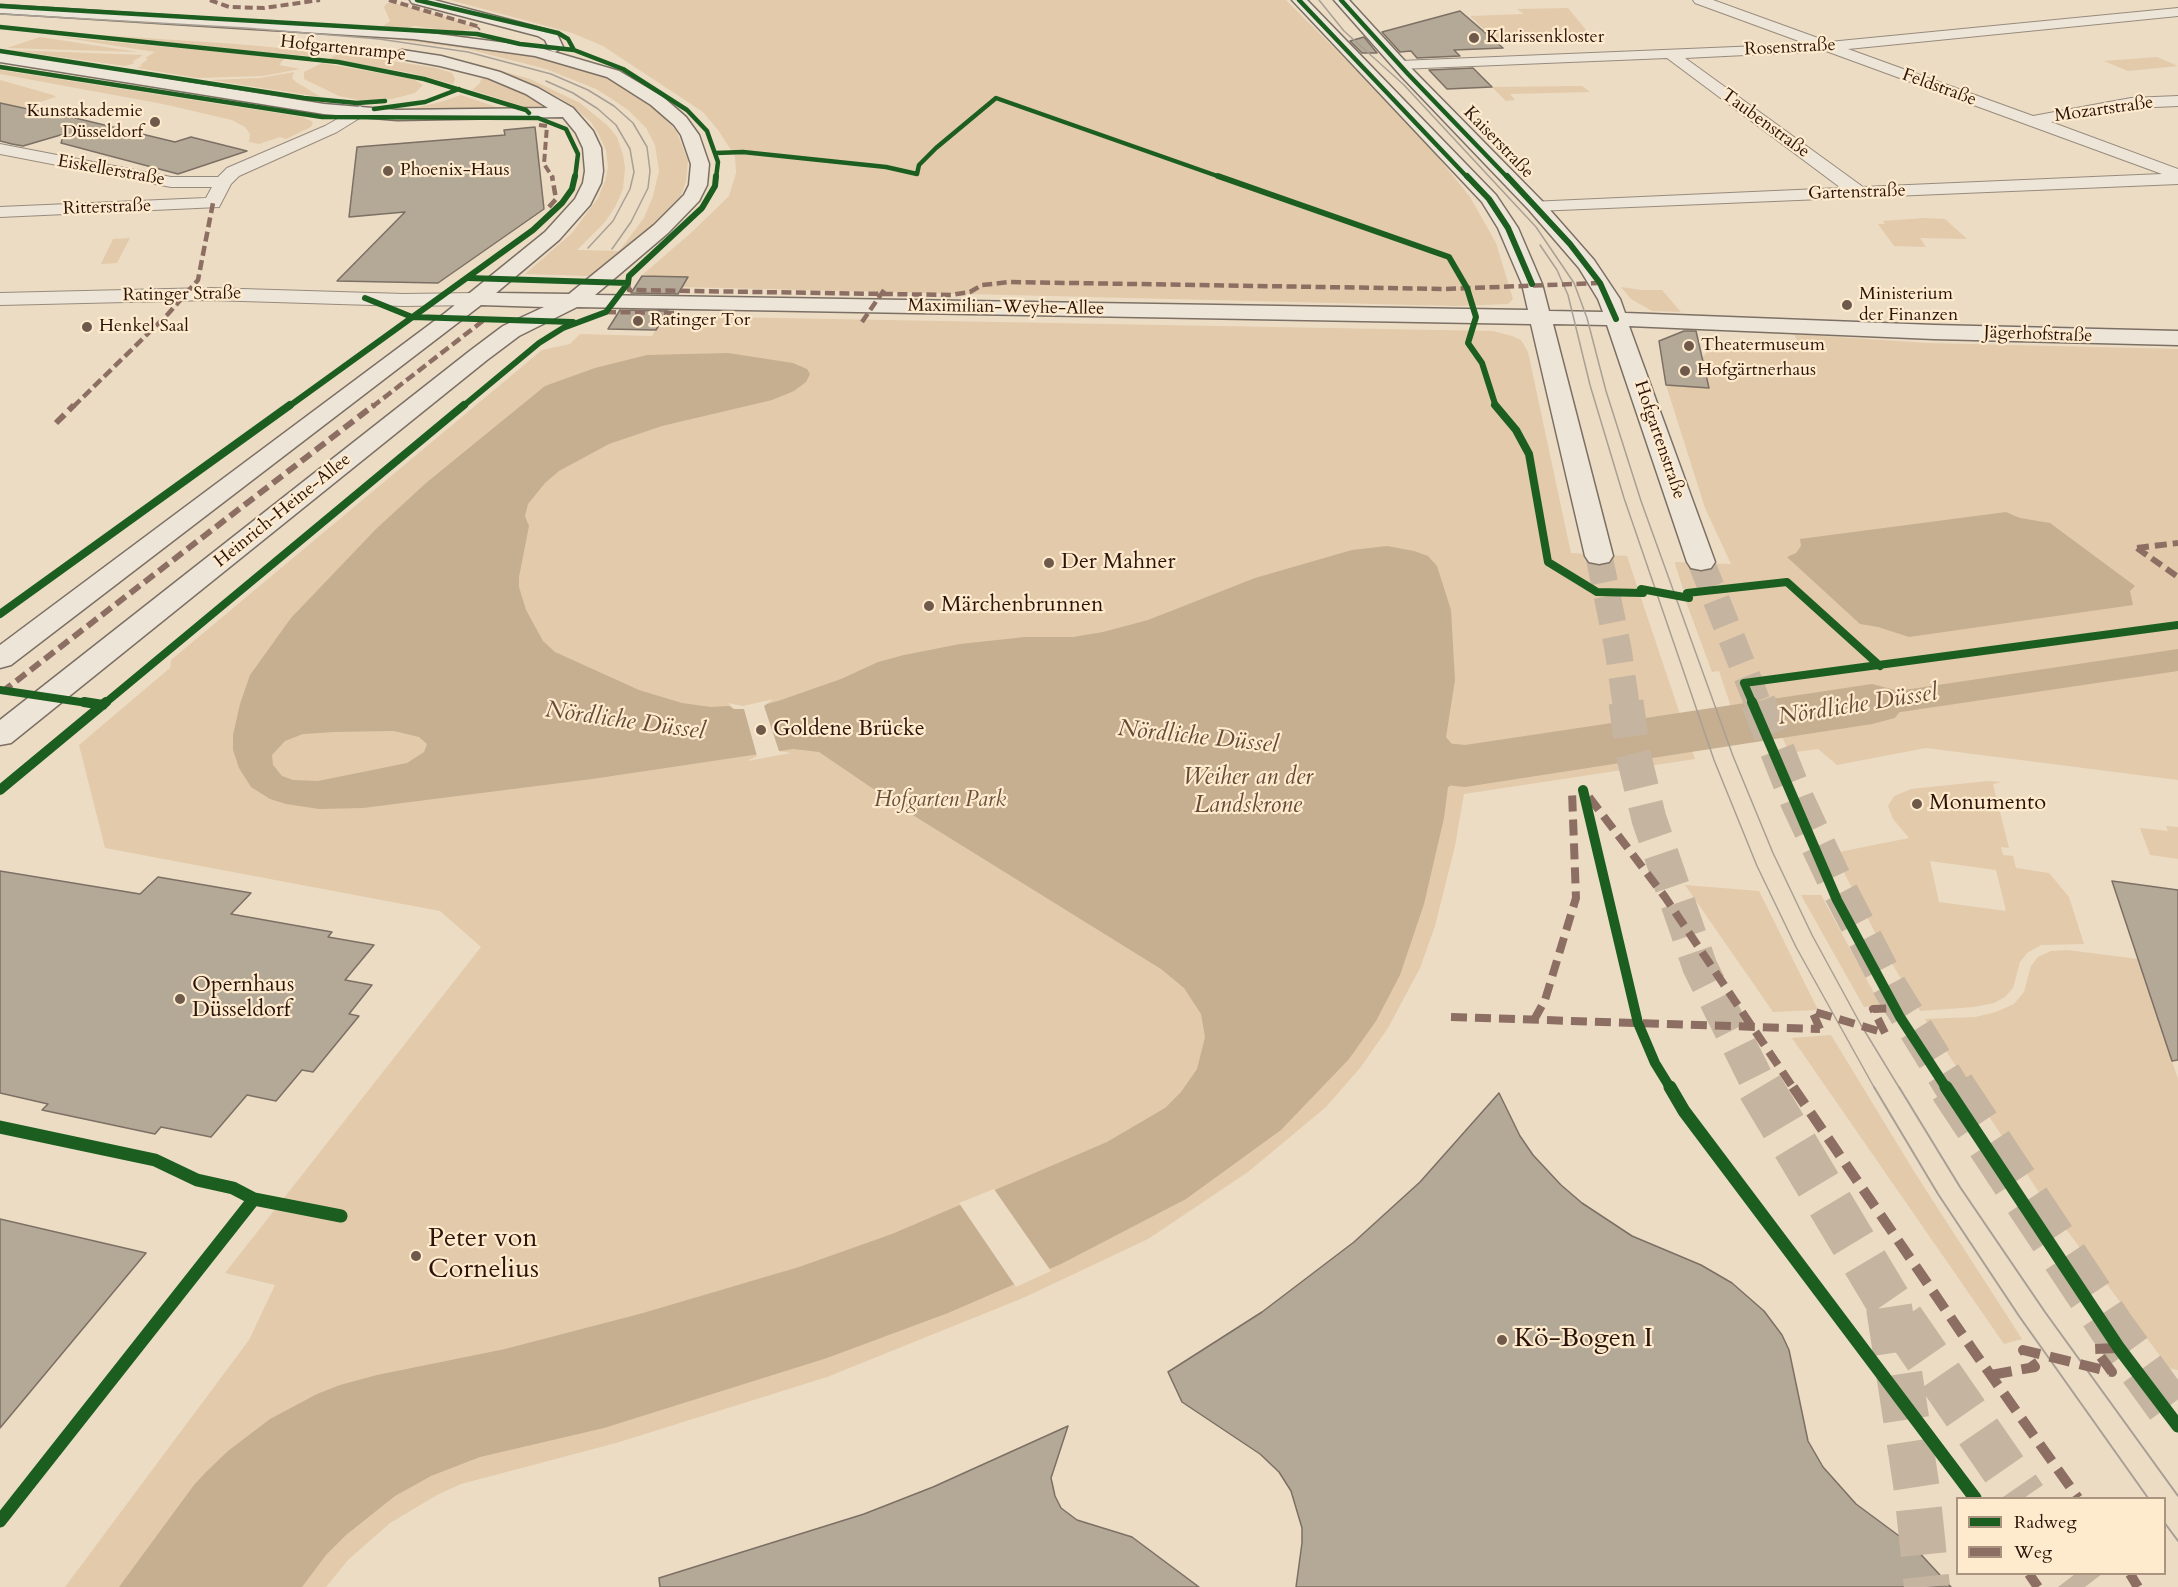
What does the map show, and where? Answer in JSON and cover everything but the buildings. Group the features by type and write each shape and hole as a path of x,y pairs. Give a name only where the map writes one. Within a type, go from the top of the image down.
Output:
{"main road":[{"path":"417,0 519,25 551,36 560,52 598,65 613,74"},
{"name":"Kaiserstraße","path":"1299,0 1489,199 1508,228 1520,255 1532,284 1538,317"},
{"name":"Kaiserstraße","path":"1341,0 1400,65 1536,206 1587,264 1609,299 1616,319"},
{"name":"Hofgartenrampe","path":"0,9 414,35 537,52 613,74 657,101 680,121 695,146 700,175 695,191 683,208 575,300"},
{"path":"414,35 483,38 498,35 506,29 469,14"},
{"name":"Hofgartenrampe","path":"0,23 347,48"},
{"name":"Hofgartenrampe","path":"360,111 431,100 453,92 468,81 466,76 452,70 393,54 441,61 494,75 532,91 567,112 584,131 592,148 594,171 588,191 576,210 552,236 475,299"},
{"path":"0,57 293,105 397,115 475,116 567,112"},
{"path":"0,64 70,69"},
{"path":"0,659 424,340 475,299"},
{"name":"Maximilian-Weyhe-Allee","path":"475,299 1538,317"},
{"name":"Heinrich-Heine-Allee","path":"0,736 489,347 511,331 575,300"},
{"path":"1538,317 1599,556"},
{"name":"Jägerhofstraße","path":"1538,317 2178,338"},
{"name":"Hofgartenstraße","path":"1616,319 1701,562"},
{"path":"424,340 447,333 468,332 488,338 491,343 489,347"}],"street":[{"name":"Feldstraße","path":"1700,0 2178,177"},
{"name":"Rosenstraße","path":"1400,65 1827,46 2178,12"},
{"name":"Taubenstraße","path":"1670,54 1860,193"},
{"name":"Mozartstraße","path":"2031,121 2131,104 2178,101"},
{"path":"223,182 242,167 331,129 360,111"},
{"name":"Eiskellerstraße","path":"0,149 171,182 223,182"},
{"name":"Gartenstraße","path":"1536,206 2178,177"},
{"name":"Ritterstraße","path":"0,212 213,203 223,182"},
{"name":"Ratinger Straße","path":"0,299 210,294 404,300 475,299"}],"green space":[{"path":"450,0 1286,0 1433,151 1470,197 1496,243 1513,299 1508,304 1457,306 682,287 687,277 641,276 729,196 736,173 735,156 718,130 703,112 603,46 572,33"},
{"path":"387,3 454,19 476,28 458,32 415,26 404,29 382,27 390,21 384,7"},
{"path":"1568,8 1591,36 1500,39 1503,43 1499,43 1470,16 1524,14 1517,9"},
{"path":"355,34 421,39 525,52 598,73 648,103 676,130 688,161 686,181 680,199 650,229 590,276 525,274 572,233 598,198 608,167 606,150 599,135 591,122 576,109 562,99 530,83 468,63 395,50 470,62 530,79 580,103 608,126 617,137 623,155 625,168 623,189 605,222 577,250 619,251 644,218 653,196 659,171 655,145 646,128 628,110 596,89 546,69 467,49"},
{"path":"97,36 326,52 318,57"},
{"path":"40,37 138,52 7,48"},
{"path":"60,37 285,58 279,65 300,69 263,76 197,78 137,68 148,59 145,58 155,52"},
{"path":"8,50 143,55 132,62 135,63 125,66"},
{"path":"339,53 437,68 452,73 455,79 453,84 411,73 329,59"},
{"path":"2157,57 2178,66 2128,71 2104,61"},
{"path":"322,63 413,79 423,85 415,93 392,99 363,101 339,96 304,79 304,72"},
{"path":"0,70 303,117 313,122 311,127 286,139 280,137 259,144 249,142 250,134 245,127 232,120 163,104 0,74"},
{"path":"294,72 292,78 296,82 321,97 210,80 260,78"},
{"path":"485,78 523,93 549,109 534,110 472,90 481,79"},
{"path":"0,80 56,97 21,108 0,103"},
{"path":"1582,86 1590,92 1510,94 1515,100 1506,101 1492,87"},
{"path":"461,95 505,110 410,109 441,102"},
{"path":"1945,219 1967,239 1920,238 1926,247 1894,246 1878,224 1885,224 1883,221"},
{"path":"130,238 117,263 101,264 113,239"},
{"path":"1621,287 1662,290 1681,312 1652,311 1631,299"},
{"name":"Hofgarten Park","path":"665,316 1493,331 1512,336 1521,340 1528,352 1571,553 1627,556 1695,759 1464,794 1455,846 1435,926 1420,968 1388,1028 1360,1068 1326,1107 1248,1172 1148,1239 1023,1298 827,1377 616,1443 461,1484 437,1495 390,1523 348,1560 326,1587 65,1587 249,1340 275,1285 225,1273 481,947 440,911 105,848 79,745 170,668 171,660 542,350 570,344 580,334 652,336"},
{"path":"1794,334 1927,343 2178,349 2178,780 1926,748 1837,765 1818,749 1789,753 1775,719 1737,725 1719,671 1712,672 1685,599 1693,600 1693,597 1689,589 1683,589 1676,567 1675,562 1731,564 1705,508 1666,385 1709,388 1702,358 1708,351 1729,347 1801,350"},
{"path":"1988,781 2002,782 1993,784 2009,848 2001,847 2003,855 2013,856 2016,868 2049,873 2069,897 2084,944 2041,945 2027,953 2020,962 2013,988 2005,997 1994,1003 1974,1007 1920,1011 1884,950 1834,853 1909,838 1893,819 1888,806 1894,796 1911,789","holes":["1930,861 1996,870 2006,911 1939,902"]},
{"path":"2166,826 2178,827 2178,859 2150,855 2140,828 2168,831"},
{"path":"1685,885 1759,891 1818,1010 1773,1012"},
{"path":"1801,895 1821,895 1881,1006 1864,1007"},
{"path":"2067,950 2138,959 2178,1079 2178,1370 2169,1368 2040,1194 1925,1019 1975,1017 1996,1012 2014,1004 2024,992 2031,966 2038,957 2051,951"},
{"path":"1831,1035 1915,1173 2022,1339 2004,1344 1792,1038"}],"water":[{"name":"Weiher an der Landskrone","path":"728,353 793,363 807,369 810,374 806,382 794,391 772,400 662,426 609,444 559,471 545,483 528,504 525,516 529,526 519,587 526,610 543,641 555,652 639,690 682,703 711,707 729,706 734,709 764,705 841,679 878,662 904,655 960,644 1025,637 1073,637 1103,632 1148,620 1255,578 1352,550 1387,546 1428,556 1437,566 1451,610 1455,680 1446,737 1455,748 1466,754 1464,777 1451,779 1448,787 1444,818 1424,904 1400,975 1376,1021 1349,1059 1281,1130 1186,1199 1061,1264 948,1313 827,1358 604,1428 480,1457 431,1476 395,1496 346,1535 326,1555 302,1587 119,1587 206,1472 228,1451 270,1419 317,1394 377,1375 505,1349 643,1313 799,1267 892,1234 1107,1142 1165,1108 1181,1092 1197,1069 1205,1037 1201,1014 1184,988 1161,969 903,809 819,752 793,749 592,779 363,808 319,809 286,804 270,799 251,787 239,768 233,750 233,735 240,704 250,675 291,618 376,529 426,483 545,386 595,368 647,355","holes":["394,731 419,737 427,744 424,752 407,763 318,781 293,780 282,776 273,765 272,755 285,741 303,734"]},
{"path":"2006,512 2020,518 2050,523 2135,586 2130,591 2133,605 1909,637 1860,624 1787,557 1796,553 1801,546 1800,539"},
{"path":"2178,649 2178,671 1779,730 1771,710"},
{"path":"1687,722 1694,742 1588,759 1582,738"},
{"path":"1559,741 1565,762 1483,774 1484,752"}],"pier":[{"name":"Goldene Brücke","path":"773,699 764,706 779,751 791,753 747,761 757,756 744,709 734,709 728,703 743,706"},
{"path":"994,1189 1051,1271 1016,1287 959,1203"}],"waterway":[{"name":"Nördliche Düssel","path":"1368,756 1465,766 1872,704"}],"tunnel":[{"path":"1599,556 1618,649 1626,704"},
{"path":"1701,562 1758,704"},
{"path":"1626,702 1633,753 1649,819 1700,967 1760,1087"},
{"path":"1758,702 1797,800 1834,879 1891,989 1953,1089"},
{"path":"1760,1087 1887,1299 2023,1497"},
{"path":"1952,1087 2112,1328 2178,1419"},
{"path":"1889,1307 1917,1490 1927,1587"},
{"path":"2076,1575 2085,1587"}],"tram line":[{"path":"1319,0 1344,31 1404,85 1536,227 1574,283 1587,318 1606,391 1641,501 1733,756 1773,853 1812,935 1861,1025 1900,1089"},
{"path":"0,14 246,28 379,39 468,52 551,74 588,90 614,106 633,123 647,147 650,171 648,188 631,222 612,249"},
{"path":"546,81 573,93 598,109 616,125 630,149 634,172 630,189 613,221 588,248"},
{"path":"1540,245 1557,270 1568,295 1590,385 1624,498 1714,760 1757,866 1796,947 1875,1089"},
{"path":"1874,1087 1938,1194 2019,1316 2147,1497"},
{"path":"1899,1087 1960,1187 2045,1312 2178,1496"},
{"path":"2166,1525 2178,1541"}],"marked path":[{"path":"210,0 229,7 264,8 320,0"},
{"path":"389,0 480,27 478,29"},
{"path":"539,125 547,126 544,164 552,174 556,199 549,207"},
{"path":"56,423 168,314 198,280 213,203"},
{"path":"628,283 629,290 951,295 970,292 982,285 1010,282 1446,289 1600,283"},
{"path":"862,322 884,290"},
{"path":"606,312 680,313"},
{"path":"2,692 484,320"},
{"path":"2137,548 2178,543"},
{"path":"2137,548 2178,577"},
{"path":"1534,1020 1545,1000 1576,898 1572,791"},
{"path":"1589,797 1665,897 1973,1350 2077,1497"},
{"path":"1820,1029 1812,1011 1885,1033 1873,1009 1896,1008"},
{"path":"1451,1017 1820,1029"},
{"path":"1991,1375 2035,1367 2023,1350 2112,1372 2095,1349 2119,1348"},
{"path":"2030,1575 2038,1587"},
{"path":"2131,1575 2138,1587"}],"cycle path":[{"path":"417,0 558,33 568,39 574,50"},
{"path":"1299,0 1489,199 1508,228 1532,284"},
{"path":"1341,0 1570,244 1600,283 1616,319"},
{"path":"0,6 477,34 520,44 574,50 623,69 687,110 707,131 718,162 715,186 702,208 629,276 628,283 606,312 563,328 539,343 0,790"},
{"path":"0,27 338,62 424,79 526,110 529,113"},
{"path":"0,51 304,98 357,103 385,101"},
{"path":"0,67 322,117 538,118 566,129 578,154 572,189 562,203 533,230 0,614"},
{"path":"374,109 425,102 459,89"},
{"path":"716,153 743,152 886,167 917,174 919,165 936,148 996,98 1449,257 1467,288 1476,317 1468,343 1482,363 1495,406 1516,430 1529,454 1548,562 1597,592 1643,593 1641,589 1689,598 1687,593 1787,582 1880,666"},
{"path":"468,278 628,283"},
{"path":"365,298 412,317 573,322"},
{"path":"2178,625 1744,683 1837,900 1900,1017 2119,1348 2178,1426"},
{"path":"0,690 103,705"},
{"path":"1583,790 1638,1023 1655,1063 1684,1111 1974,1497"},
{"path":"0,1127 155,1160 197,1180 233,1188 254,1199 341,1216"},
{"path":"0,1521 254,1199"}],"place":[{"name":"Klarissenkloster","path":"1474,38"},
{"name":"Kunstakademie Düsseldorf","path":"155,122"},
{"name":"Phoenix-Haus","path":"388,171"},
{"name":"Ministerium der Finanzen","path":"1847,305"},
{"name":"Ratinger Tor","path":"638,321"},
{"name":"Henkel Saal","path":"87,327"},
{"name":"Theatermuseum","path":"1689,346"},
{"name":"Hofgärtnerhaus","path":"1685,371"},
{"name":"Der Mahner","path":"1049,563"},
{"name":"Märchenbrunnen","path":"929,606"},
{"name":"Goldene Brücke","path":"761,730"},
{"name":"Monumento","path":"1917,804"},
{"name":"Opernhaus Düsseldorf","path":"180,999"},
{"name":"Peter von Cornelius","path":"416,1256"},
{"name":"Kö-Bogen I","path":"1502,1340"}]}
